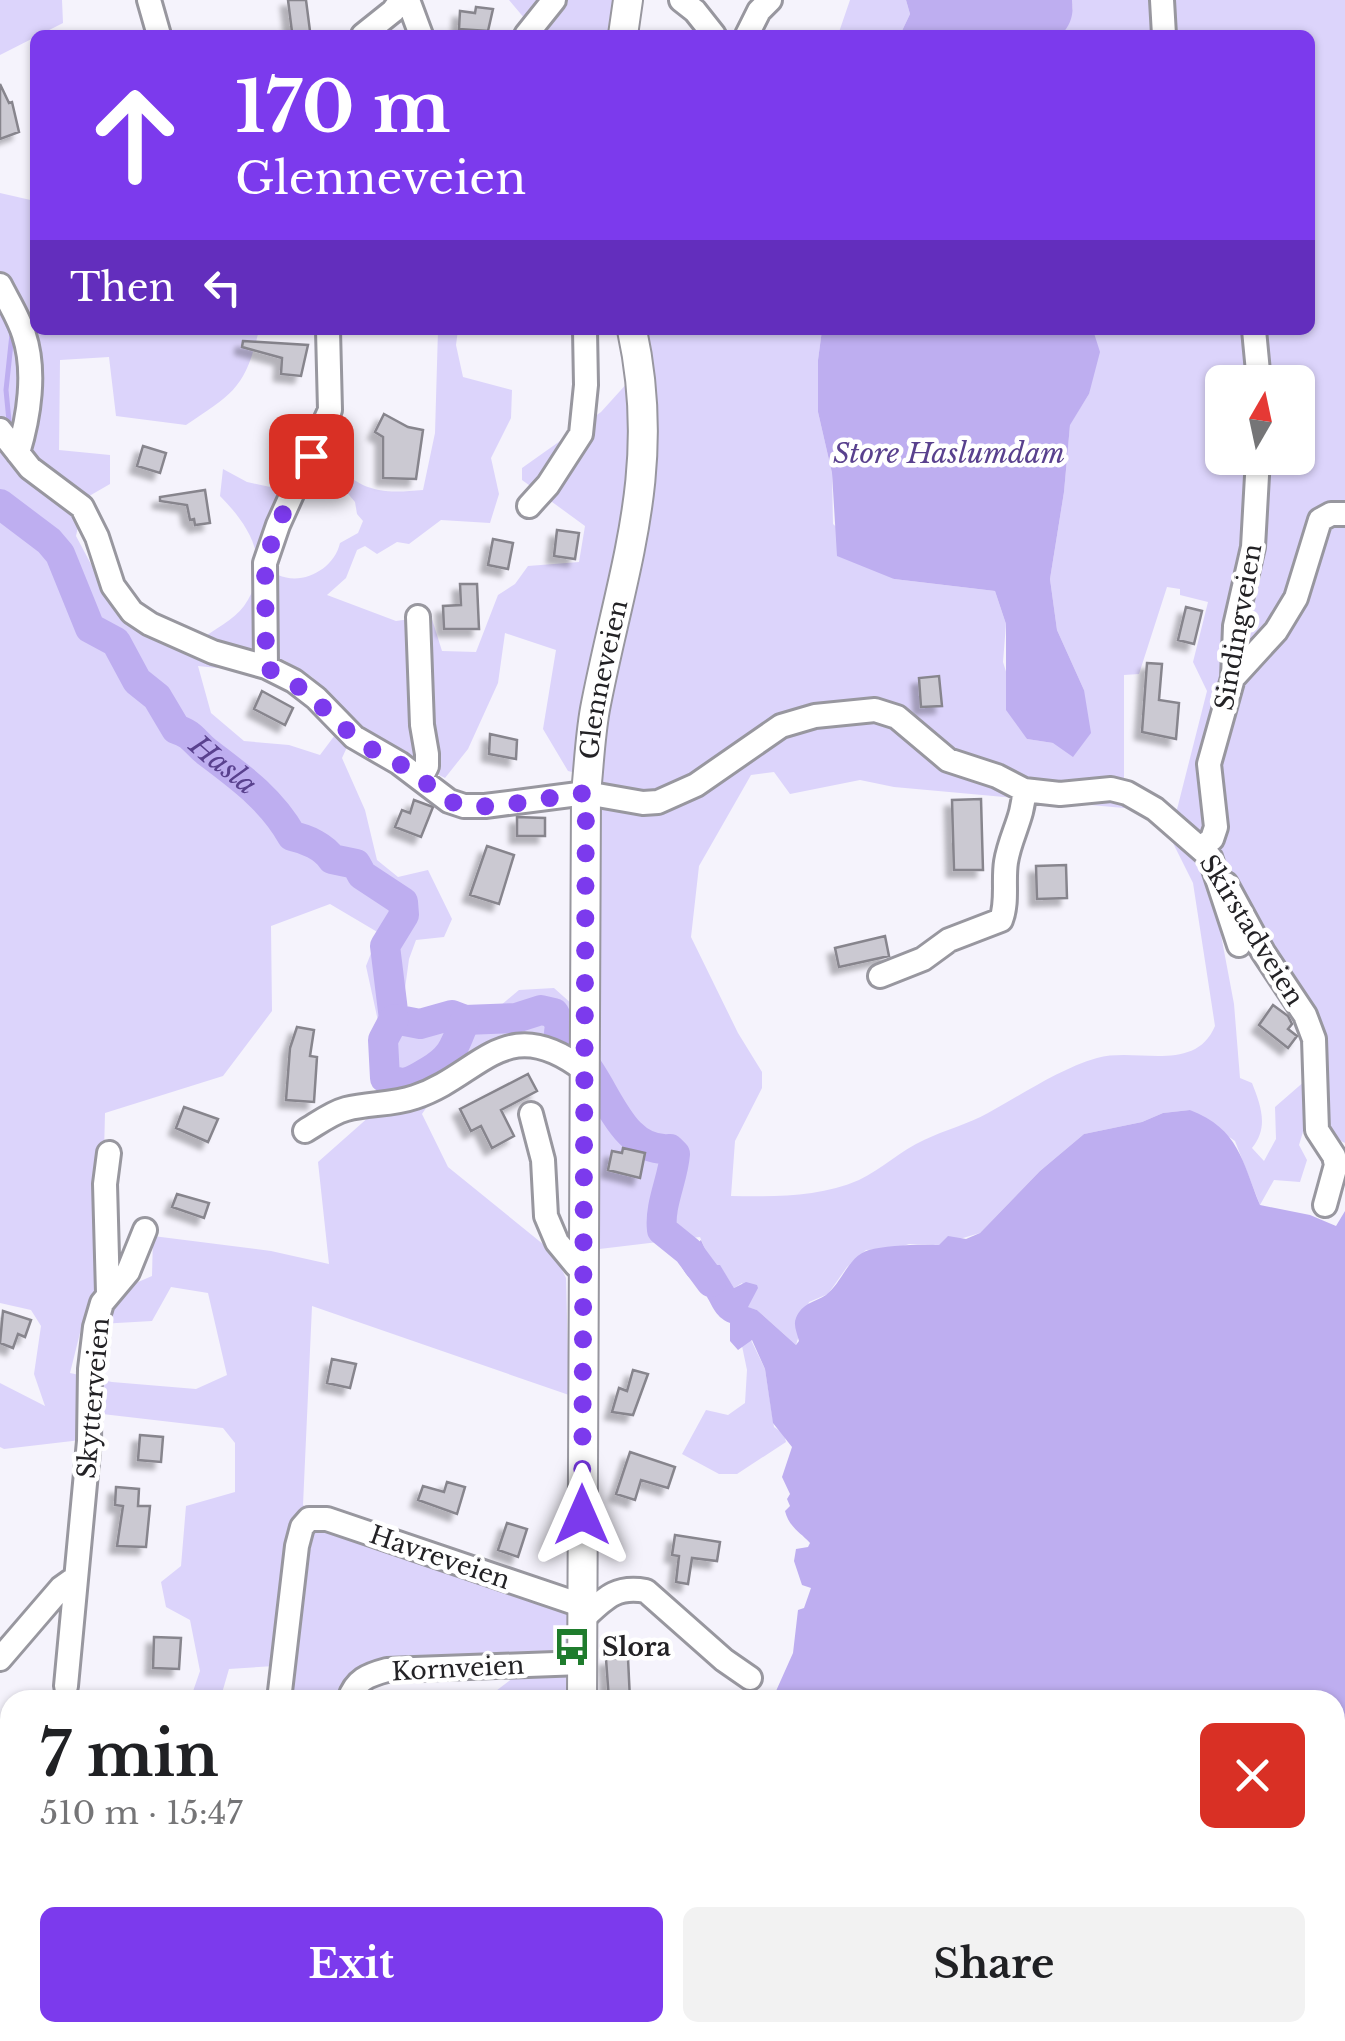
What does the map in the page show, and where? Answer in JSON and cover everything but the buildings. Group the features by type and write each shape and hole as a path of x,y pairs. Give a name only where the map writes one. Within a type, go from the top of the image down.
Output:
{"main road":[{"path":"624,30 628,0"},
{"name":"Glenneveien","path":"584,1070 586,793 595,711 626,584 642,484 644,396 633,335"},
{"path":"582,1690 584,1070"}],"street":[{"path":"149,0 158,30"},
{"path":"369,30 404,0 419,30"},
{"path":"530,30 554,0"},
{"path":"680,0 710,30"},
{"path":"750,30 770,0"},
{"path":"1162,0 1164,30"},
{"path":"0,285 25,337 28,365 27,414 18,453"},
{"path":"266,668 265,562 330,410 328,335"},
{"path":"530,506 548,485 585,423 585,335"},
{"path":"1254,335 1257,365"},
{"name":"Skirstadveien","path":"0,430 30,468 82,507 97,537 113,586 132,612 214,652 294,681 367,746 421,778 439,796 464,806 586,793 644,803 665,800 696,785 781,726 815,716 867,710 897,717 948,760 997,776 1024,790 1060,794 1122,791 1155,810 1210,857 1216,874 1228,885 1263,952 1305,1015 1314,1039 1316,1130 1336,1165 1325,1205"},
{"name":"Sindingveien","path":"1202,847 1212,839 1216,827 1209,764 1233,678 1235,626 1255,528 1257,475"},
{"path":"1233,678 1276,631 1296,598 1320,520 1331,514 1345,514"},
{"path":"418,617 427,766 421,778"},
{"path":"880,976 923,959 949,940 1001,920 1007,857 1024,811 1024,790"},
{"path":"1216,874 1239,945"},
{"path":"304,1132 347,1109 396,1104 420,1096 497,1050 520,1046 551,1051 584,1070"},
{"path":"531,1114 543,1160 546,1216 557,1242 576,1265 583,1264"},
{"path":"108,1293 104,1184 109,1153"},
{"name":"Skytterveien","path":"66,1686 89,1441 92,1343 99,1311 108,1293 128,1272 145,1230"},
{"name":"Havreveien","path":"281,1690 289,1602 302,1527 309,1519 327,1519 581,1608"},
{"path":"0,1659 61,1588 75,1578"},
{"path":"581,1608 587,1615 610,1593 631,1588 646,1592 750,1678"},
{"name":"Kornveien","path":"356,1690 364,1677 387,1670 582,1662"}],"shaded area":[{"path":"0,0 62,0 63,23 49,30 30,30 30,40 0,55"},
{"path":"509,0 615,0 609,30 514,30 525,19"},
{"path":"850,0 906,0 910,14 902,30 840,30"},
{"path":"1072,0 1345,0 1345,1143 1305,1125 1299,1145 1307,1160 1300,1182 1274,1180 1260,1205 1235,1141 1190,1110 1163,1113 1142,1122 1084,1134 1040,1171 980,1233 939,1245 909,1244 866,1250 847,1267 828,1294 809,1302 796,1345 757,1310 747,1307 752,1298 742,1283 734,1288 720,1266 712,1266 700,1237 591,1250 593,777 568,771 543,729 556,650 505,633 498,683 468,749 445,778 370,741 348,745 342,758 365,810 377,860 398,877 428,870 452,919 444,937 416,940 409,959 402,1011 421,1015 500,1006 519,990 554,988 573,1005 572,1050 499,1056 430,1102 422,1114 448,1167 554,1253 566,1278 569,1395 312,1306 303,1505 326,1523 572,1611 570,1690 497,1690 534,1662 363,1669 350,1690 278,1690 275,1666 229,1669 223,1690 193,1690 200,1671 190,1620 166,1607 161,1582 181,1566 186,1506 235,1492 235,1443 223,1428 85,1412 81,1440 0,1447 0,1383 45,1406 34,1374 41,1326 31,1310 0,1303 0,193 30,200 30,335 257,335 248,365 235,387 186,425 116,416 109,357 60,360 59,450 110,455 110,484 84,499 76,536 118,615 200,640 244,606 257,576 255,547 241,520 220,496 223,469 247,482 275,488 303,437 317,437 337,446 331,458 361,484 383,491 423,490 435,433 438,335 457,335 463,377 512,390 511,418 491,458 499,494 490,523 441,520 409,544 397,542 377,554 365,546 357,550 346,578 327,595 396,621 431,616 442,651 476,652 498,595 515,584 528,566 579,562 585,526 522,480 522,468 601,412 630,380 638,335 821,335 818,412 832,473 833,524 894,579 995,591 1006,624 1003,662 1027,739 1053,743 1084,690 1057,630 1050,579 1070,424 1089,394 1093,335 1315,335 1315,30 1063,30 1073,8","holes":["316,456 355,502 363,521 358,533 340,543 324,567 307,577 288,578 278,575 273,521","1167,587 1180,589 1180,595 1208,602 1193,662 1207,691 1170,837 1193,883 1215,1026 1206,1041 1179,1054 1112,1055 1083,1063 980,1117 916,1144 844,1186 796,1195 731,1196 735,1141 762,1088 762,1072 738,1033 691,937 699,866 751,775 774,772 790,794 860,780 894,787 1124,808 1124,675 1139,674","242,655 284,660 312,677 347,719 320,755 289,745 244,741 211,713 198,666 217,668","330,904 379,933 366,966 378,1021 379,1108 318,1162 329,1264 271,1251 153,1236 152,1276 122,1289 102,1232 105,1113 223,1076 272,1011 271,926","1235,916 1285,993 1305,1055 1306,1080 1275,1107 1276,1139 1264,1161 1252,1148 1262,1116 1252,1083 1240,1078 1234,1004 1218,919","171,1287 208,1293 227,1375 196,1389 112,1382 70,1373 82,1325 152,1321"]},
{"path":"748,1340 765,1369 774,1427 784,1434 786,1442 737,1474 719,1474 682,1454 706,1410 728,1415 745,1403 747,1370 742,1346"}],"water":[{"path":"906,0 1072,0 1073,10 1064,30 902,30 910,14"},
{"name":"Store Haslumdam","path":"821,335 1095,335 1100,352 1089,394 1070,425 1050,579 1057,630 1084,690 1091,733 1073,757 1053,743 1027,739 1006,710 1006,624 995,591 894,579 837,556 832,473 818,412"},
{"path":"1190,1110 1219,1127 1237,1148 1260,1205 1310,1215 1336,1226 1345,1211 1345,1690 776,1690 793,1653 798,1610 804,1608 811,1588 802,1585 794,1561 796,1549 810,1543 792,1525 785,1511 790,1506 790,1494 782,1477 792,1447 773,1423 765,1369 752,1340 738,1350 730,1341 730,1323 717,1313 681,1265 688,1251 701,1240 712,1265 720,1265 734,1288 746,1282 757,1285 748,1307 757,1310 796,1345 799,1341 795,1323 799,1313 832,1290 862,1253 894,1246 939,1245 948,1236 966,1239 980,1233 1040,1171 1084,1134 1142,1122 1163,1113"}],"waterway":[{"path":"0,309 12,334 6,390 9,421"},
{"name":"Hasla","path":"0,504 60,554 90,628 116,642 137,681 157,697 176,729 190,736 254,790 292,836 315,844 332,859 356,864 362,875 403,902 404,915 385,946 394,1019 420,1024 452,1015 465,1020 516,1018 541,1010 554,1013 560,1024 558,1042 574,1051 586,1066 620,1122 634,1137 675,1154 662,1211 662,1230 688,1251 711,1282"},
{"name":"Hasla","path":"394,1019 383,1040 385,1078 403,1083 443,1061 465,1020"}],"place":[{"name":"Slora","path":"572,1647"}],"route":[{"path":"311,456 267,552 266,668 294,681 354,736 421,778 449,801 485,806 586,793 582,1515"}]}
